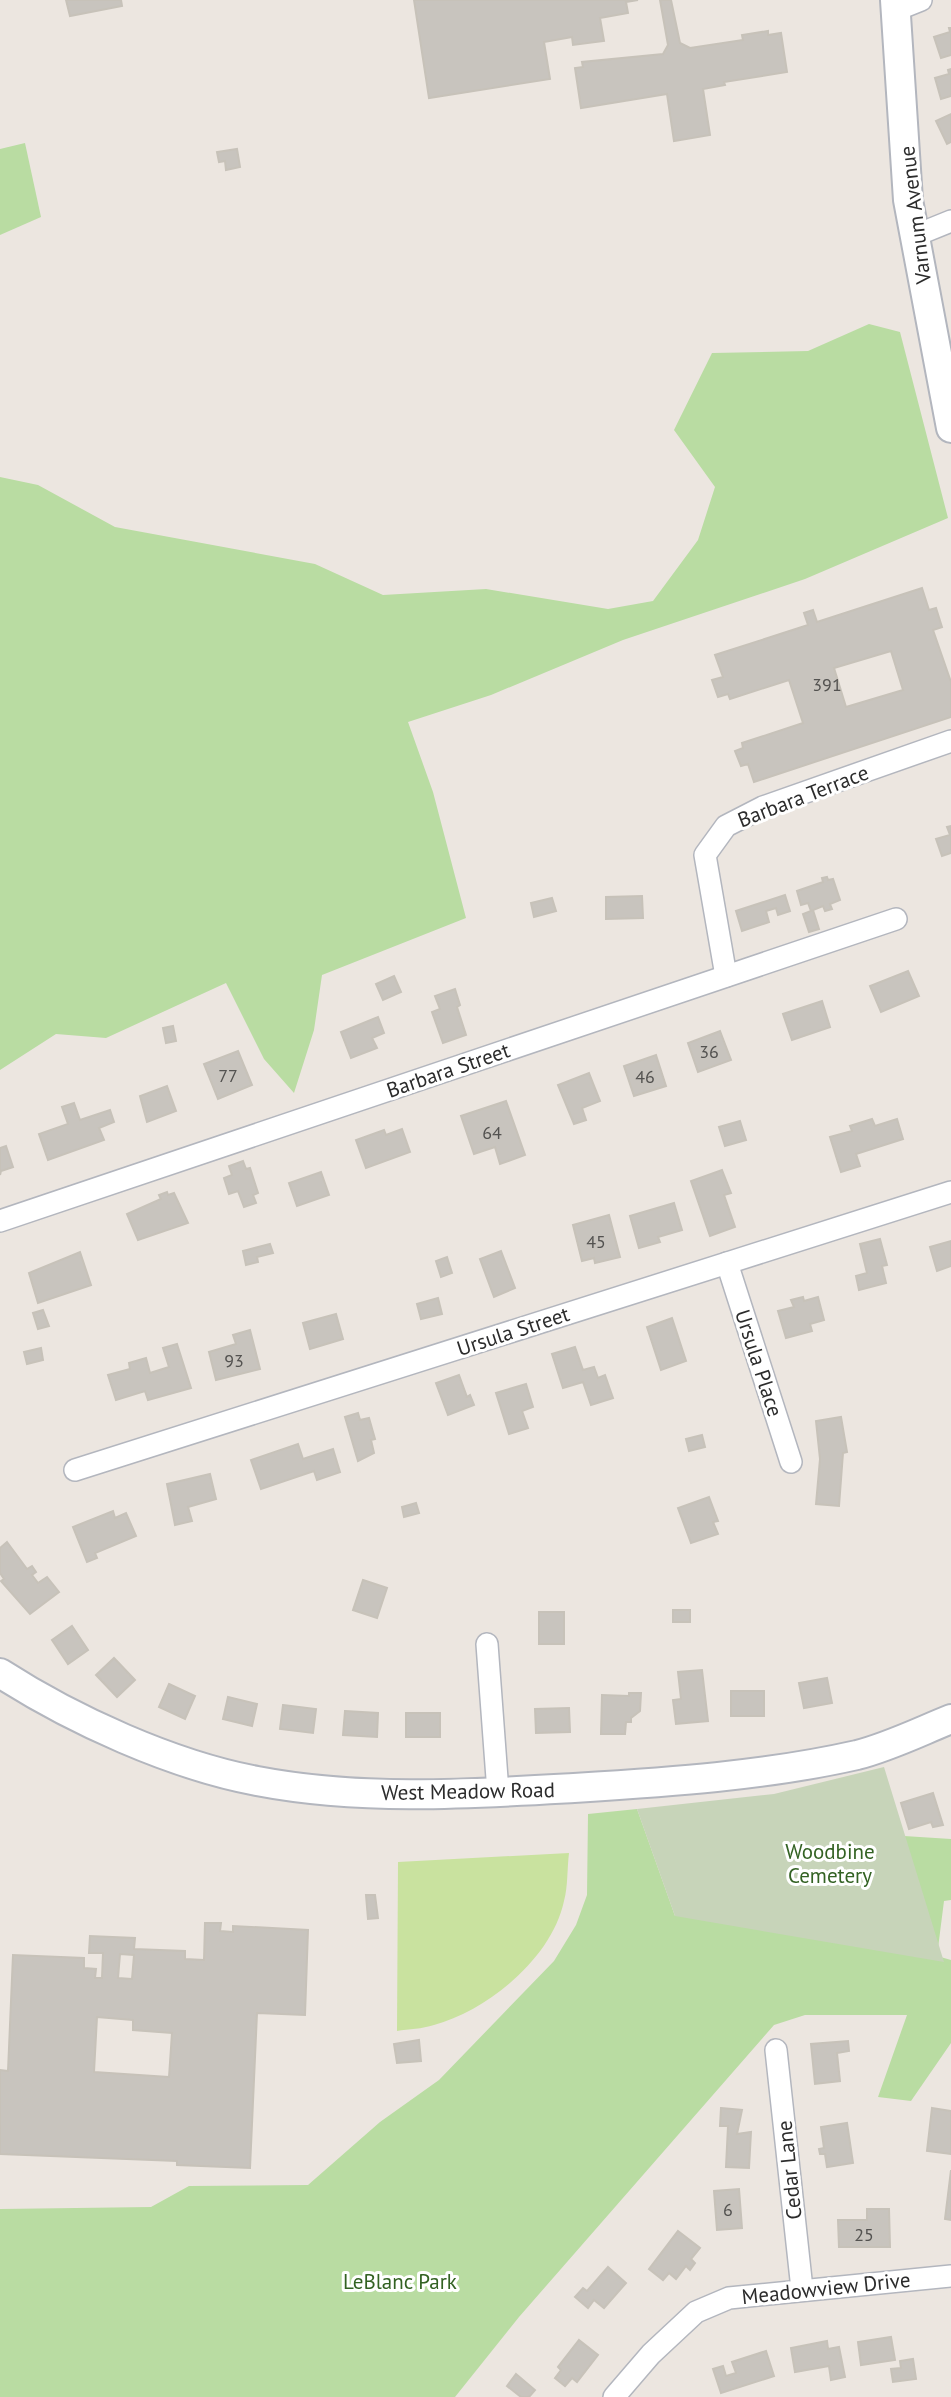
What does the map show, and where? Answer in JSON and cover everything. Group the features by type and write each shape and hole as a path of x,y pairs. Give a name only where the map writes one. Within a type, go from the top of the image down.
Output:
{"street":[{"name":"Varnum Avenue","path":"904,3 908,200 951,428"},
{"path":"914,236 951,221"},
{"name":"Barbara Terrace","path":"726,976 705,855 726,826 763,807 951,740"},
{"name":"Barbara Street","path":"0,1221 896,919"},
{"name":"Ursula Street","path":"75,1470 951,1192"},
{"name":"Ursula Place","path":"727,1263 791,1462"},
{"path":"487,1644 498,1792"},
{"name":"West Meadow Road","path":"0,1673 111,1734 255,1781 331,1792 498,1792 670,1782 764,1772 860,1754 951,1719"},
{"name":"Cedar Lane","path":"776,2050 802,2289"},
{"name":"Meadowview Drive","path":"614,2397 651,2354 696,2312 729,2298 951,2276"}],"green space":[{"path":"25,143 41,217 0,235 0,149"},
{"path":"869,324 900,332 948,518 805,579 623,640 491,695 408,722 433,792 466,918 322,975 314,1030 294,1093 264,1059 226,983 106,1038 56,1034 0,1070 0,477 38,485 115,527 315,564 383,595 486,589 608,609 653,601 698,540 715,487 674,430 712,353 808,351"},
{"name":"Woodbine Cemetery","path":"884,1767 944,1962 675,1916 637,1809 774,1794"},
{"name":"LeBlanc Park","path":"637,1809 675,1916 926,1908 904,1836 951,1839 951,1900 944,1901 937,1956 951,1960 951,2043 911,2101 878,2097 907,2015 805,2015 774,2025 519,2317 455,2397 0,2397 0,2209 151,2207 189,2186 308,2185 380,2122 439,2080 554,1961 576,1925 587,1895 588,1814"},
{"path":"569,1853 565,1895 557,1922 532,1961 515,1979 496,1994 455,2018 434,2025 397,2031 398,1862"}],"building":[{"path":"66,0 121,0 122,6 70,16"},
{"path":"414,0 638,0 626,2 628,13 600,18 604,41 573,45 572,37 544,42 550,79 429,98"},
{"path":"660,0 671,0 680,43 690,48 743,40 742,35 768,31 768,35 781,33 787,72 724,82 725,85 703,89 710,135 674,141 667,94 581,108 575,68 583,67 582,62 663,54 668,45"},
{"path":"951,28 951,55 941,58 934,37 950,32"},
{"path":"951,69 951,96 941,99 935,78 949,74 948,70"},
{"path":"951,114 951,142 947,144 936,121"},
{"path":"237,149 240,167 226,170 225,161 219,162 217,152"},
{"path":"922,588 929,610 936,608 942,627 933,630 951,682 951,717 754,782 748,764 741,766 735,751 743,748 742,743 803,723 789,680 730,699 728,694 718,697 712,680 723,677 715,655 808,625 804,613 813,610 817,622","holes":["891,651 903,690 846,707 834,668"]},
{"path":"951,826 951,853 942,856 936,839 950,835 947,827"},
{"path":"827,877 828,880 833,879 840,900 830,904 832,909 825,911 823,906 813,910 819,929 809,932 803,914 811,911 808,903 801,905 797,891 823,882 822,878"},
{"path":"785,895 790,911 778,915 776,908 766,911 769,922 742,931 736,911"},
{"path":"642,896 643,918 606,919 606,897"},
{"path":"552,898 556,911 534,917 531,903"},
{"path":"908,971 919,996 881,1012 870,986"},
{"path":"394,976 401,992 383,1000 376,984"},
{"path":"455,989 460,1005 457,1007 466,1035 443,1043 432,1012 440,1009 435,996"},
{"path":"822,1001 830,1027 792,1040 783,1014"},
{"path":"378,1017 384,1033 372,1038 377,1048 351,1058 341,1032"},
{"path":"173,1026 176,1041 166,1043 163,1028"},
{"path":"720,1031 731,1060 698,1072 688,1043"},
{"path":"238,1051 252,1085 218,1099 204,1064"},
{"path":"656,1055 666,1086 634,1096 624,1066"},
{"path":"589,1073 600,1101 582,1108 586,1120 574,1124 558,1085"},
{"path":"167,1086 176,1111 147,1122 140,1096"},
{"path":"506,1101 525,1155 500,1164 495,1147 474,1154 461,1116"},
{"path":"74,1103 80,1120 110,1110 114,1122 99,1128 104,1140 48,1160 39,1134 68,1124 62,1107"},
{"path":"872,1119 875,1126 897,1119 903,1139 856,1154 860,1166 841,1172 830,1137 852,1131 850,1126"},
{"path":"740,1121 746,1140 725,1146 719,1127"},
{"path":"402,1129 410,1152 366,1168 356,1140 384,1130 386,1135"},
{"path":"6,1146 13,1167 1,1171 0,1175 0,1148"},
{"path":"243,1161 246,1169 250,1168 258,1193 253,1195 256,1203 244,1207 238,1191 229,1194 224,1178 232,1175 229,1166"},
{"path":"722,1170 731,1193 724,1195 735,1227 710,1236 691,1181"},
{"path":"321,1172 329,1195 297,1206 289,1183"},
{"path":"167,1192 168,1195 174,1193 188,1223 138,1240 127,1214 161,1199 159,1195"},
{"path":"674,1203 682,1230 658,1237 660,1242 639,1248 630,1216"},
{"path":"609,1215 620,1257 595,1263 594,1258 582,1261 573,1225"},
{"path":"880,1239 887,1265 882,1266 886,1283 859,1290 856,1276 867,1273 860,1244"},
{"path":"951,1241 951,1266 937,1271 930,1247"},
{"path":"270,1244 273,1253 257,1257 258,1262 246,1265 243,1251"},
{"path":"501,1251 515,1288 494,1297 480,1259"},
{"path":"80,1252 91,1285 38,1303 29,1273"},
{"path":"447,1257 452,1273 441,1277 436,1261"},
{"path":"803,1297 804,1301 818,1297 824,1320 810,1324 812,1331 786,1338 778,1311 794,1307 791,1300"},
{"path":"438,1298 442,1314 421,1319 417,1304"},
{"path":"43,1310 49,1326 38,1329 33,1313"},
{"path":"336,1314 343,1339 310,1349 303,1323"},
{"path":"672,1318 686,1361 661,1370 647,1327"},
{"path":"250,1330 260,1369 216,1380 209,1352 236,1344 233,1335"},
{"path":"177,1344 191,1388 148,1400 145,1391 116,1400 108,1375 130,1369 129,1363 146,1358 150,1373 169,1367 163,1348"},
{"path":"575,1347 583,1370 594,1367 598,1378 605,1375 613,1398 591,1405 583,1382 563,1388 552,1354"},
{"path":"41,1348 43,1360 27,1364 24,1352"},
{"path":"459,1375 467,1397 470,1395 474,1405 448,1415 436,1383"},
{"path":"526,1384 533,1407 522,1411 528,1428 509,1434 496,1393"},
{"path":"358,1413 360,1420 369,1418 375,1439 371,1440 374,1453 358,1461 345,1417"},
{"path":"841,1417 847,1452 843,1453 839,1506 816,1504 820,1459 816,1421"},
{"path":"702,1435 705,1447 689,1451 686,1439"},
{"path":"298,1444 303,1459 333,1449 340,1472 317,1480 314,1471 261,1489 251,1460"},
{"path":"210,1474 216,1499 188,1507 192,1521 175,1525 167,1484"},
{"path":"709,1497 718,1521 713,1522 718,1534 691,1543 678,1508"},
{"path":"416,1503 419,1513 404,1517 402,1507"},
{"path":"113,1511 115,1518 126,1513 136,1536 95,1553 97,1558 87,1562 73,1527"},
{"path":"7,1542 27,1569 32,1566 36,1572 32,1575 38,1583 47,1577 59,1592 30,1614 1,1581 4,1579 0,1573 0,1548"},
{"path":"363,1580 387,1588 377,1618 353,1610"},
{"path":"673,1610 690,1610 690,1622 673,1622"},
{"path":"539,1612 564,1612 564,1644 539,1644"},
{"path":"72,1626 88,1650 68,1664 52,1640"},
{"path":"114,1658 135,1680 117,1697 96,1675"},
{"path":"702,1670 708,1721 676,1724 673,1700 681,1699 678,1672"},
{"path":"827,1678 832,1703 804,1708 799,1683"},
{"path":"169,1684 195,1696 185,1719 159,1707"},
{"path":"731,1691 764,1691 764,1716 731,1716"},
{"path":"629,1693 641,1693 640,1711 631,1718 631,1722 626,1722 625,1734 601,1734 602,1695 629,1696"},
{"path":"228,1697 257,1704 252,1726 223,1719"},
{"path":"283,1705 316,1709 313,1733 280,1729"},
{"path":"569,1708 570,1732 536,1733 535,1709"},
{"path":"345,1711 378,1713 377,1737 343,1735"},
{"path":"406,1713 440,1713 440,1737 406,1737"},
{"path":"933,1793 943,1825 933,1827 931,1822 909,1829 901,1803"},
{"path":"366,1895 375,1895 378,1918 368,1919"},
{"path":"205,1923 221,1923 220,1931 233,1932 233,1926 308,1930 305,2015 257,2013 250,2168 177,2165 177,2161 0,2154 0,2070 8,2071 13,1955 84,1958 84,1968 96,1969 95,1978 102,1978 103,1953 89,1953 90,1936 135,1938 134,1949 185,1951 185,1959 204,1960","holes":["120,1954 134,1955 132,1979 118,1978","97,2017 133,2020 133,2030 172,2033 169,2077 94,2072"]},
{"path":"419,2040 421,2061 397,2063 394,2044"},
{"path":"848,2041 849,2051 837,2053 840,2081 815,2084 811,2044"},
{"path":"721,2108 742,2110 737,2134 751,2132 749,2168 726,2167 728,2126 720,2126"},
{"path":"932,2108 951,2111 951,2154 927,2151"},
{"path":"847,2123 853,2163 827,2167 825,2154 820,2154 819,2149 824,2148 821,2127"},
{"path":"951,2170 951,2220 945,2219"},
{"path":"739,2189 742,2228 717,2230 714,2191"},
{"path":"867,2209 889,2209 890,2247 839,2247 838,2220 867,2220"},
{"path":"678,2231 700,2248 691,2259 695,2263 690,2270 686,2266 676,2279 669,2273 663,2280 649,2269"},
{"path":"608,2267 626,2283 604,2308 594,2300 588,2308 575,2297 583,2288 587,2291"},
{"path":"891,2337 895,2360 861,2365 858,2342"},
{"path":"579,2340 598,2355 577,2382 572,2378 565,2386 555,2378 561,2370 558,2367"},
{"path":"827,2341 828,2349 839,2347 845,2377 831,2380 829,2366 795,2372 791,2348"},
{"path":"766,2351 774,2376 721,2393 713,2369 723,2366 726,2376 736,2373 732,2362"},
{"path":"913,2359 916,2379 893,2382 891,2369 901,2368 900,2361"},
{"path":"516,2374 535,2390 529,2397 521,2397 507,2386"}]}
